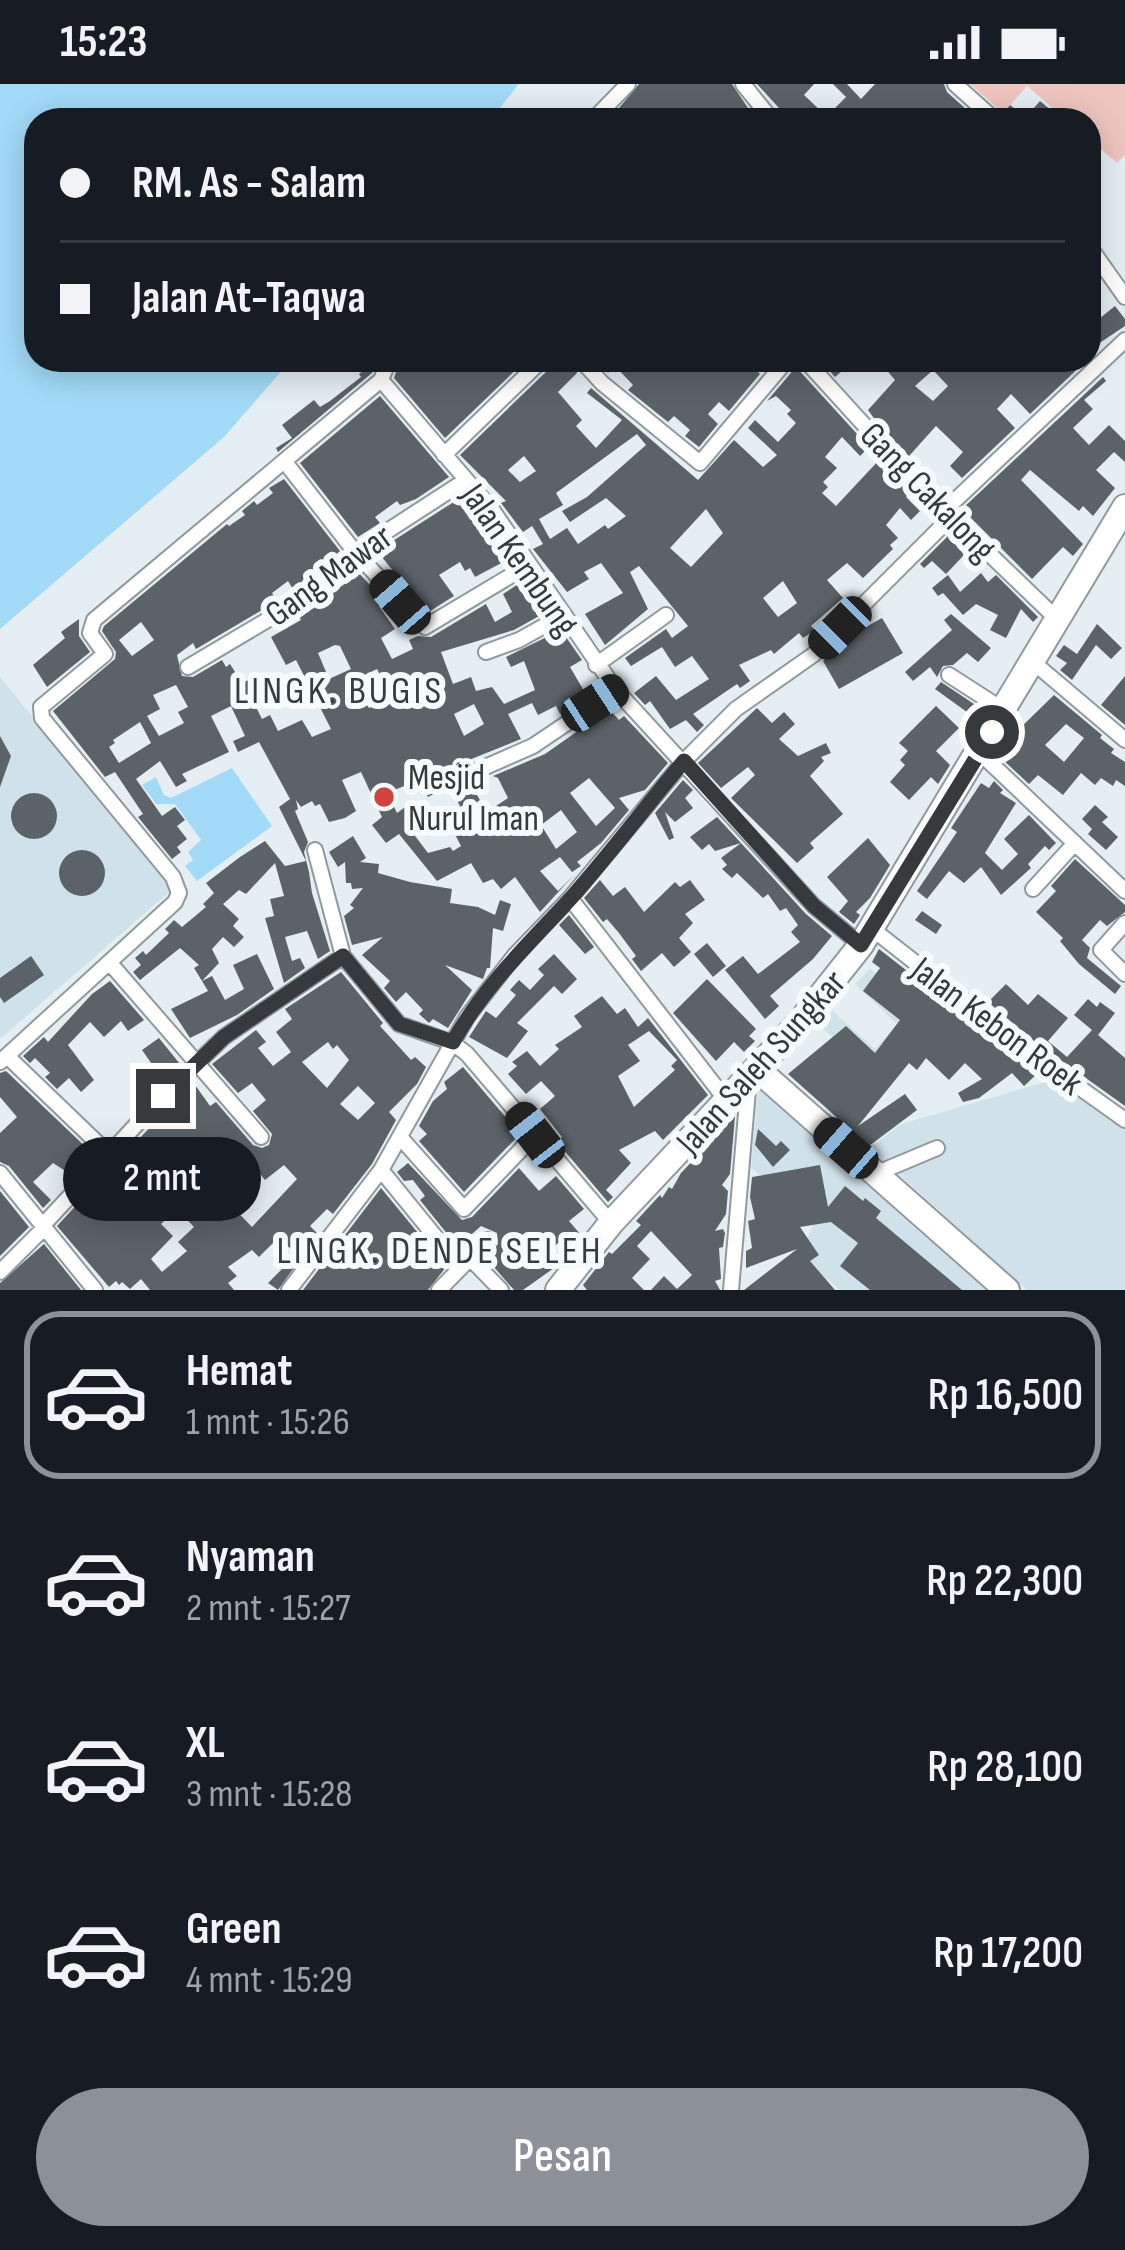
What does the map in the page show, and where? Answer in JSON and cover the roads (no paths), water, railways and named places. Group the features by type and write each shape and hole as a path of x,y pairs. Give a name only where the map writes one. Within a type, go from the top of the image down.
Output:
{"highway":[{"name":"Jalan Saleh Sungkar","path":"558,1290 611,1223 753,1073 866,937 1125,507"},
{"path":"753,1073 1007,1290"}],"street":[{"path":"605,108 628,84"},
{"path":"743,84 762,108"},
{"path":"956,84 982,108"},
{"path":"1101,263 1125,297"},
{"path":"1101,363 1125,340"},
{"path":"110,1155 3,1059 175,902 178,888 40,712 105,654 90,633 94,620 381,380 384,372"},
{"path":"444,455 530,372"},
{"path":"592,372 700,463 777,372"},
{"name":"Gang Cakalong","path":"816,372 886,449 1057,619"},
{"path":"289,1290 381,1170 467,1017 684,761 736,709 813,655 949,512 1092,372"},
{"name":"Jalan Kembung","path":"381,380 493,511 616,690 814,906 866,937"},
{"path":"285,462 356,552 424,627 527,566"},
{"name":"Gang Mawar","path":"188,667 306,597 356,552 466,480"},
{"path":"596,665 666,615"},
{"path":"486,652 562,616"},
{"path":"1033,662 1125,740"},
{"path":"949,675 1005,711"},
{"path":"467,775 533,746 616,690"},
{"path":"980,753 1125,891"},
{"path":"1033,889 1075,843"},
{"path":"314,850 343,956 399,1024 453,1042 611,1223"},
{"path":"571,898 726,1100"},
{"path":"1125,923 1101,950 1125,974"},
{"name":"Jalan Kebon Roek","path":"866,937 1125,1120"},
{"path":"0,1272 224,1037 343,956"},
{"path":"109,962 261,1137"},
{"path":"731,1290 753,1073"},
{"path":"400,1137 464,1209 535,1135"},
{"path":"875,1174 937,1148"},
{"path":"381,1170 465,1262 501,1290"},
{"path":"0,1173 94,1290"},
{"path":"439,1290 488,1240"}],"water":[{"path":"0,84 519,84 500,108 24,108 24,372 281,372 224,437 0,629"},
{"path":"232,768 272,826 197,881 185,866 193,860 188,852 201,840 175,804 156,804 142,785 156,777 164,795 171,798"}],"place":[{"name":"Mesjid Nurul Iman","path":"384,797"}],"district":[{"name":"LINGK. BUGIS","path":"339,689"},
{"name":"LINGK. DENDE SELEH","path":"440,1249"}]}
